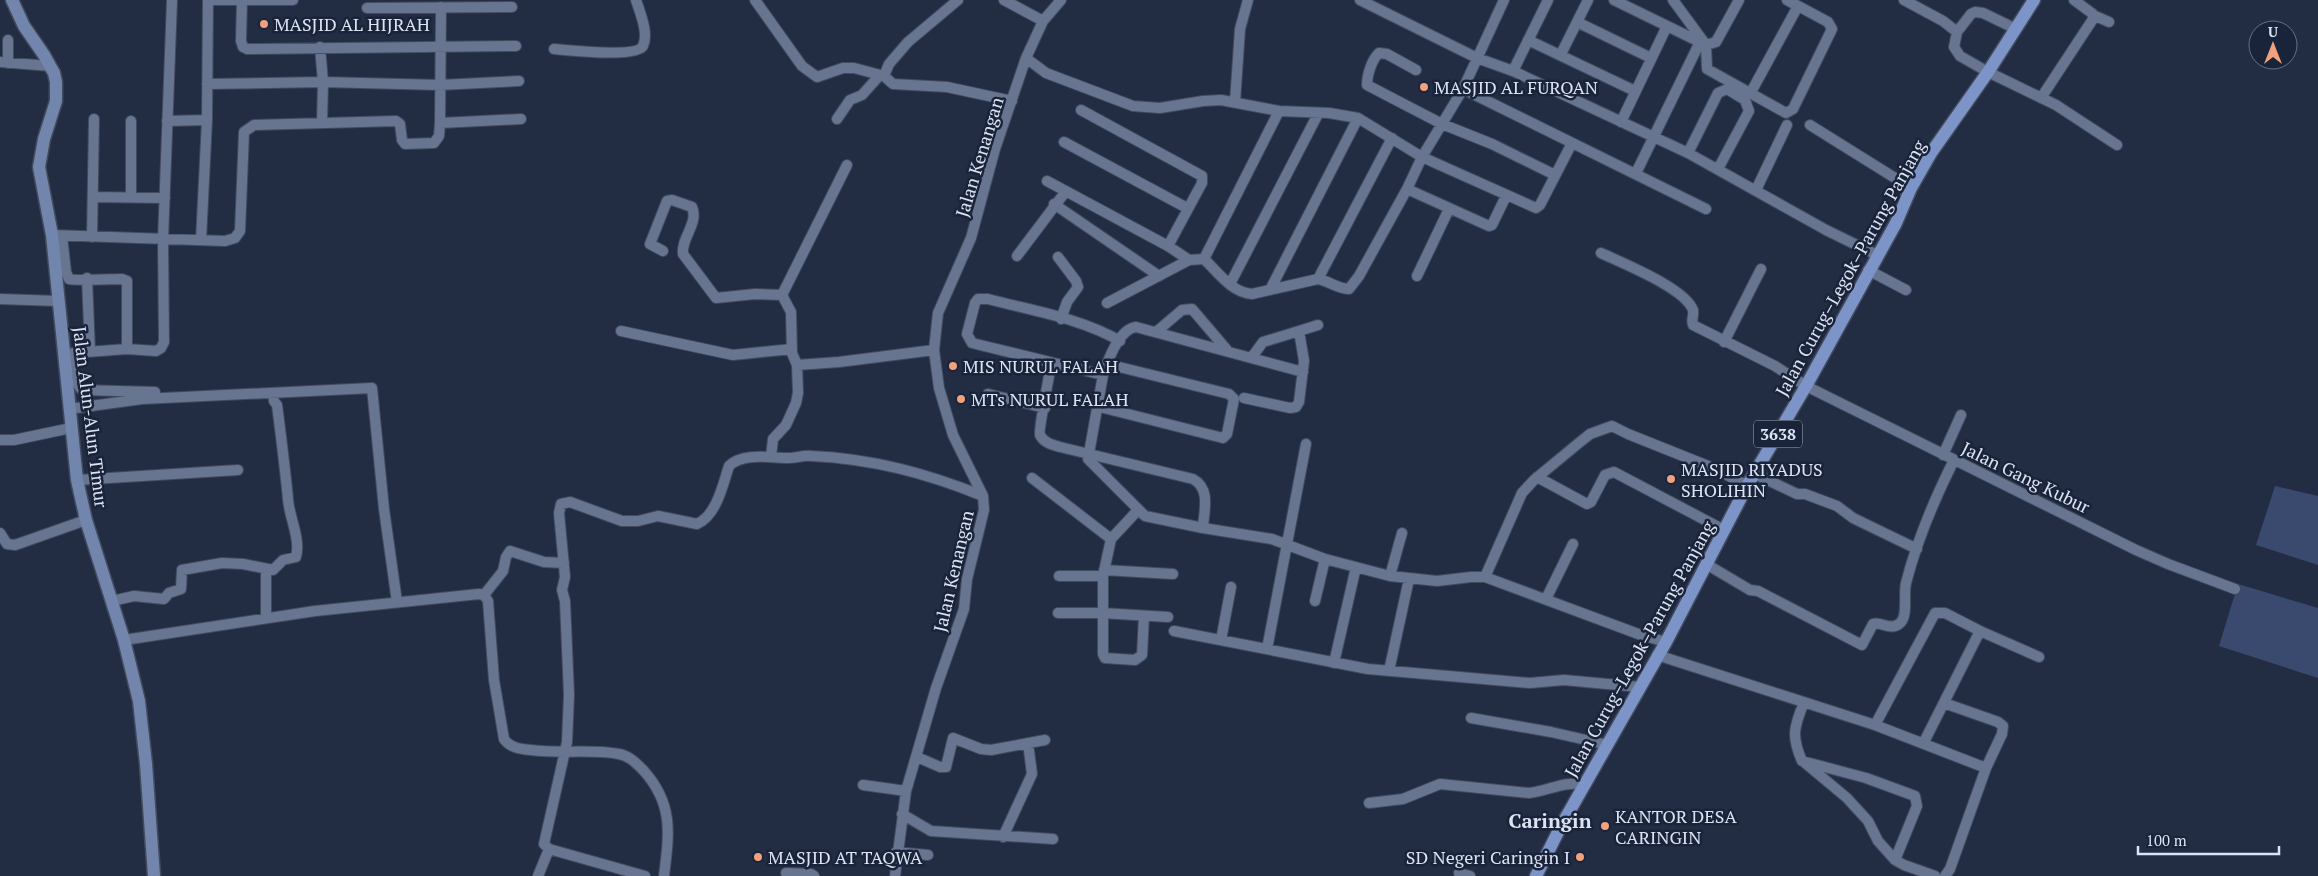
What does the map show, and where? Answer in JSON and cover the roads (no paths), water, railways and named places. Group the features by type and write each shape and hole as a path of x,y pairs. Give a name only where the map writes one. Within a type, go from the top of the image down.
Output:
{"main road":[{"name":"Jalan Curug–Legok–Parung Panjang","path":"1536,876 1561,826 1666,642 1747,486 1806,386 1896,222 1911,188 1931,153 1988,72 2034,0"}],"street":[{"name":"Jalan Alun-Alun Timur","path":"12,0 24,26 50,66 56,82 56,101 44,139 39,167 57,236 58,301 66,354 69,409 77,480 86,520 124,640 140,701 154,876"},
{"path":"155,392 86,391 78,388 75,381 73,353 127,349 156,351 161,348 164,342 163,240 172,0"},
{"path":"201,240 207,120 208,0"},
{"path":"212,0 293,0"},
{"path":"554,49 597,53 630,52 640,49 645,34 636,0"},
{"path":"755,0 810,74 817,77 844,68 854,68 881,76 893,84 947,87 1012,101"},
{"path":"837,119 850,100 862,96 908,42 958,0"},
{"path":"1004,0 1043,21"},
{"name":"Jalan Kenangan","path":"895,876 896,852 906,791 936,688 964,610 967,580 984,510 983,496 953,435 939,388 934,350 938,313 971,238 995,149 1026,58 1043,21 1061,0"},
{"path":"1235,102 1240,29 1248,0"},
{"path":"1360,0 1477,58 1513,71 1688,153 1826,230 1878,255"},
{"path":"1107,303 1189,260 1204,259 1235,289 1243,293 1252,294 1318,279 1349,290 1359,276 1407,189 1422,156 1463,89 1504,0"},
{"path":"1513,71 1548,0"},
{"path":"1561,54 1588,0"},
{"path":"1614,0 1703,44 1716,42 1739,0"},
{"path":"1675,1 1703,44 1707,69 1782,112 1789,113 1793,109 1832,29 1828,22 1788,0"},
{"path":"1904,0 1918,3 1957,32"},
{"path":"2074,0 2094,15 2109,22"},
{"path":"242,1 241,40 243,47 251,49 516,46"},
{"path":"366,8 458,3 512,7"},
{"path":"127,349 126,281 122,279 87,278 74,280 67,276 57,236 163,240 231,240 240,231 246,129 258,124 397,121 400,124 402,140 407,144 434,143 439,136 440,123 440,47 435,4"},
{"path":"1750,94 1798,6"},
{"path":"2016,30 1983,13 1975,12 1971,14 1957,32 1954,47 1956,53 1988,72 2056,106 2117,145"},
{"path":"2041,98 2094,15"},
{"path":"1578,22 1651,58"},
{"path":"1621,122 1667,26"},
{"path":"8,40 4,63 50,66"},
{"path":"1528,40 1561,54 1635,91"},
{"path":"1636,173 1703,44"},
{"path":"320,47 323,82 322,123"},
{"path":"1416,70 1387,54 1380,53 1375,57 1367,85 1442,124 1492,144 1555,175"},
{"path":"1026,58 1046,73 1133,106 1160,108 1211,100 1235,102 1279,111 1329,113 1358,118 1422,156 1532,208 1538,207 1572,143"},
{"path":"207,84 323,82 440,86 519,82"},
{"path":"1463,89 1706,209"},
{"path":"1688,153 1718,93 1727,89 1745,100 1749,111 1718,170"},
{"path":"1081,110 1200,173 1203,178 1202,183 1168,246"},
{"path":"1204,259 1279,111"},
{"path":"1230,284 1318,114"},
{"path":"1270,290 1358,118"},
{"path":"92,237 94,119"},
{"path":"440,123 521,119"},
{"path":"167,121 207,120"},
{"path":"131,121 131,197"},
{"path":"1810,124 1911,188"},
{"path":"1756,190 1787,126"},
{"path":"1318,279 1392,138"},
{"path":"1064,142 1187,208"},
{"path":"782,295 847,165"},
{"path":"1047,182 1066,190 1168,246 1189,260"},
{"path":"1407,189 1491,226 1506,196"},
{"path":"1018,256 1066,190"},
{"path":"94,197 165,198"},
{"path":"663,251 652,247 650,240 667,201 672,200 692,207 695,215 682,251 711,288 714,296 782,295"},
{"path":"1054,204 1159,276"},
{"path":"1417,276 1449,209"},
{"name":"Jalan Gang Kubur","path":"1601,253 1645,273 1677,293 1692,310 1693,325 1775,366 1806,386 2160,560 2235,589"},
{"path":"1058,257 1076,281 1078,287 1067,302 1061,319"},
{"path":"1724,342 1761,269"},
{"path":"1868,270 1906,290"},
{"path":"87,278 90,351"},
{"path":"771,457 773,438 786,426 796,403 798,393 797,365 792,349 791,312 782,295"},
{"path":"1103,375 1051,364 972,343 967,334 975,303 983,298 1097,328 1120,340"},
{"path":"0,299 58,301"},
{"path":"1156,332 1182,310 1192,309 1227,350"},
{"path":"1252,357 1263,342 1318,325"},
{"path":"1303,372 1227,350 1156,332 1132,328 1124,332 1103,375 1088,459 1138,510 1152,518 1202,528 1247,534 1288,545 1325,559 1390,576 1437,581 1466,577 1485,577 1641,635 1666,642"},
{"path":"621,331 733,355 792,349"},
{"path":"1244,398 1284,407 1296,406 1299,402 1303,372 1299,331"},
{"path":"797,365 839,362 934,350"},
{"path":"1051,364 1045,408 1039,429 1040,435 1044,440 1060,447 1193,478 1199,482 1205,493 1202,528"},
{"path":"1096,406 1199,433 1223,438 1228,434 1234,404 1234,399 1229,394 1107,364"},
{"path":"69,409 142,399 372,388 384,509 397,602"},
{"path":"112,601 134,596 164,599 170,593 181,588 181,571 207,564 243,564 266,570 275,569 283,560 293,559 297,554 283,465 277,405 274,401 273,393"},
{"path":"988,394 1045,408"},
{"path":"1943,455 1961,415"},
{"path":"1485,577 1522,493 1538,477 1590,434 1612,426 1718,470 1747,486"},
{"path":"0,440 14,440 71,428"},
{"path":"1267,649 1306,444"},
{"path":"646,876 549,849 544,840 567,742 569,695 565,601 562,590 564,563 559,514 561,504 570,502 622,521 638,521 658,516 697,524 704,520 716,503 729,466 733,462 741,459 790,458 810,455 848,458 895,466 983,496"},
{"path":"1706,564 1750,590 1758,591 1862,645 1873,624 1877,622 1893,626 1900,623 1904,615 1906,584 1916,549 1933,504 1954,460"},
{"path":"77,480 238,470"},
{"path":"1538,477 1587,504 1591,502 1605,475 1614,472 1724,530"},
{"path":"1755,474 1797,494 1804,494 1837,506 1853,518 1916,549"},
{"path":"1032,478 1111,539"},
{"path":"1138,510 1111,539 1104,573 1102,613 1103,654 1105,658 1111,660 1135,660 1142,655 1144,616"},
{"path":"0,532 7,544 16,544 86,520"},
{"path":"1390,576 1402,533"},
{"path":"1546,599 1573,544"},
{"path":"484,595 503,571 506,557 510,551 544,562 564,563"},
{"path":"1315,601 1325,559"},
{"path":"1334,662 1356,566"},
{"path":"266,570 266,618"},
{"path":"1059,576 1104,573 1173,574"},
{"path":"1389,671 1409,578"},
{"path":"1221,640 1231,587"},
{"path":"124,640 266,618 397,602 484,595 488,601 494,680 504,738 509,744 522,749 563,753 620,754 636,763 651,779 665,804 669,823 664,876"},
{"path":"1058,613 1102,613 1168,617"},
{"path":"1875,725 1935,613 1945,613 2039,657"},
{"path":"1174,631 1389,671 1530,684 1564,680 1640,687"},
{"path":"1924,742 1980,631"},
{"path":"1657,655 1875,725 1924,742 1986,768"},
{"path":"1804,702 1794,731 1794,740 1802,761 1847,798 1868,821 1878,841 1895,860 1935,876"},
{"path":"1944,703 1998,722 2003,726 2002,734 1986,768 1950,869 1945,876"},
{"path":"1471,718 1551,732 1608,745"},
{"path":"917,757 940,767 946,767 953,738 981,749 991,750 1045,740"},
{"path":"1003,837 1032,774 1028,743"},
{"path":"1802,761 1866,778 1916,798 1918,806 1895,860"},
{"path":"1369,804 1403,799 1440,784 1529,793 1540,792 1561,784 1585,785"},
{"path":"863,785 906,791"},
{"path":"902,814 931,831 1053,839"},
{"path":"538,876 549,849"},
{"path":"896,852 928,855"},
{"path":"786,873 811,874 814,876"},
{"path":"1459,873 1470,876"}],"place":[{"name":"MASJID AL HIJRAH","path":"264,24"},
{"name":"MASJID AL FURQAN","path":"1424,87"},
{"name":"MIS NURUL FALAH","path":"953,366"},
{"name":"MTs NURUL FALAH","path":"961,399"},
{"name":"MASJID RIYADUS SHOLIHIN","path":"1671,479"},
{"name":"KANTOR DESA CARINGIN","path":"1605,826"},
{"name":"MASJID AT TAQWA","path":"758,857"},
{"name":"SD Negeri Caringin I","path":"1580,857"}],"district":[{"name":"Caringin","path":"1550,820"}]}
